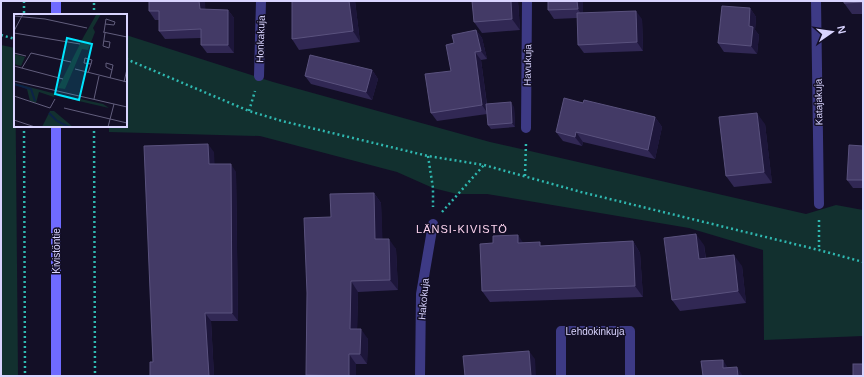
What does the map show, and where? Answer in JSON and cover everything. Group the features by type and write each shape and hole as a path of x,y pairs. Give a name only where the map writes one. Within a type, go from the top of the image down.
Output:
{"main road":[{"path":"56,1 56,14"},
{"name":"Kivistöntie","path":"56,127 56,376"}],"street":[{"name":"Honkakuja","path":"259,76 261,1"},
{"name":"Havukuja","path":"526,128 527,1"},
{"name":"Katajakuja","path":"816,1 819,204"},
{"name":"Hakokuja","path":"420,376 421,294 433,224"},
{"name":"Lehdokinkuja","path":"561,376 561,331 630,331 630,376"}],"path":[{"path":"24,1 24,14"},
{"path":"94,1 94,14"},
{"path":"1,35 14,39"},
{"path":"127,59 249,111 282,121 428,156 484,165 863,262"},
{"path":"24,127 25,376"},
{"path":"94,127 95,376"},
{"path":"525,176 526,128"},
{"path":"428,156 433,188 433,224"},
{"path":"433,224 457,194 484,165"},
{"path":"819,204 819,250"}],"green space":[{"path":"127,35 273,82 490,142 806,214 836,205 863,210 863,336 764,340 763,250 689,228 487,194 457,194 433,188 397,172 260,136 109,132 109,127 127,127"},
{"path":"1,45 14,48 18,376 1,376"}],"building":[{"path":"149,1 199,1 200,9 228,10 228,45 201,45 201,29 159,31 159,11 149,11"},
{"path":"292,1 349,1 353,31 292,39"},
{"path":"472,1 511,1 512,19 474,22"},
{"path":"548,1 577,1 578,9 548,10"},
{"path":"844,1 863,1 863,2 844,3"},
{"path":"722,6 750,8 749,26 753,27 751,46 718,43"},
{"path":"636,11 637,42 578,45 577,13"},
{"path":"476,30 481,51 475,52 482,105 431,113 425,74 451,71 446,45 454,43 452,35"},
{"path":"310,55 372,70 366,92 305,76"},
{"path":"564,98 583,103 584,100 655,117 648,150 576,132 575,137 556,132"},
{"path":"511,102 512,123 488,125 486,104"},
{"path":"757,113 764,172 726,176 719,117"},
{"path":"208,144 209,164 231,164 232,313 205,313 209,376 150,376 150,362 153,362 144,146"},
{"path":"849,145 863,146 863,180 847,180"},
{"path":"374,193 375,239 389,239 390,280 351,281 350,329 361,329 360,354 349,354 349,376 306,375 307,293 304,218 331,217 330,194"},
{"path":"696,234 699,259 734,255 738,291 672,300 664,238"},
{"path":"518,235 518,243 540,242 540,246 633,241 635,286 482,291 480,244 493,243 493,236"},
{"path":"529,351 531,376 465,376 463,356"},
{"path":"723,360 723,368 737,367 738,376 703,376 701,361"},
{"path":"853,364 863,364 863,376 853,376"}],"district":[{"name":"LÄNSI-KIVISTÖ","path":"462,229"}]}
